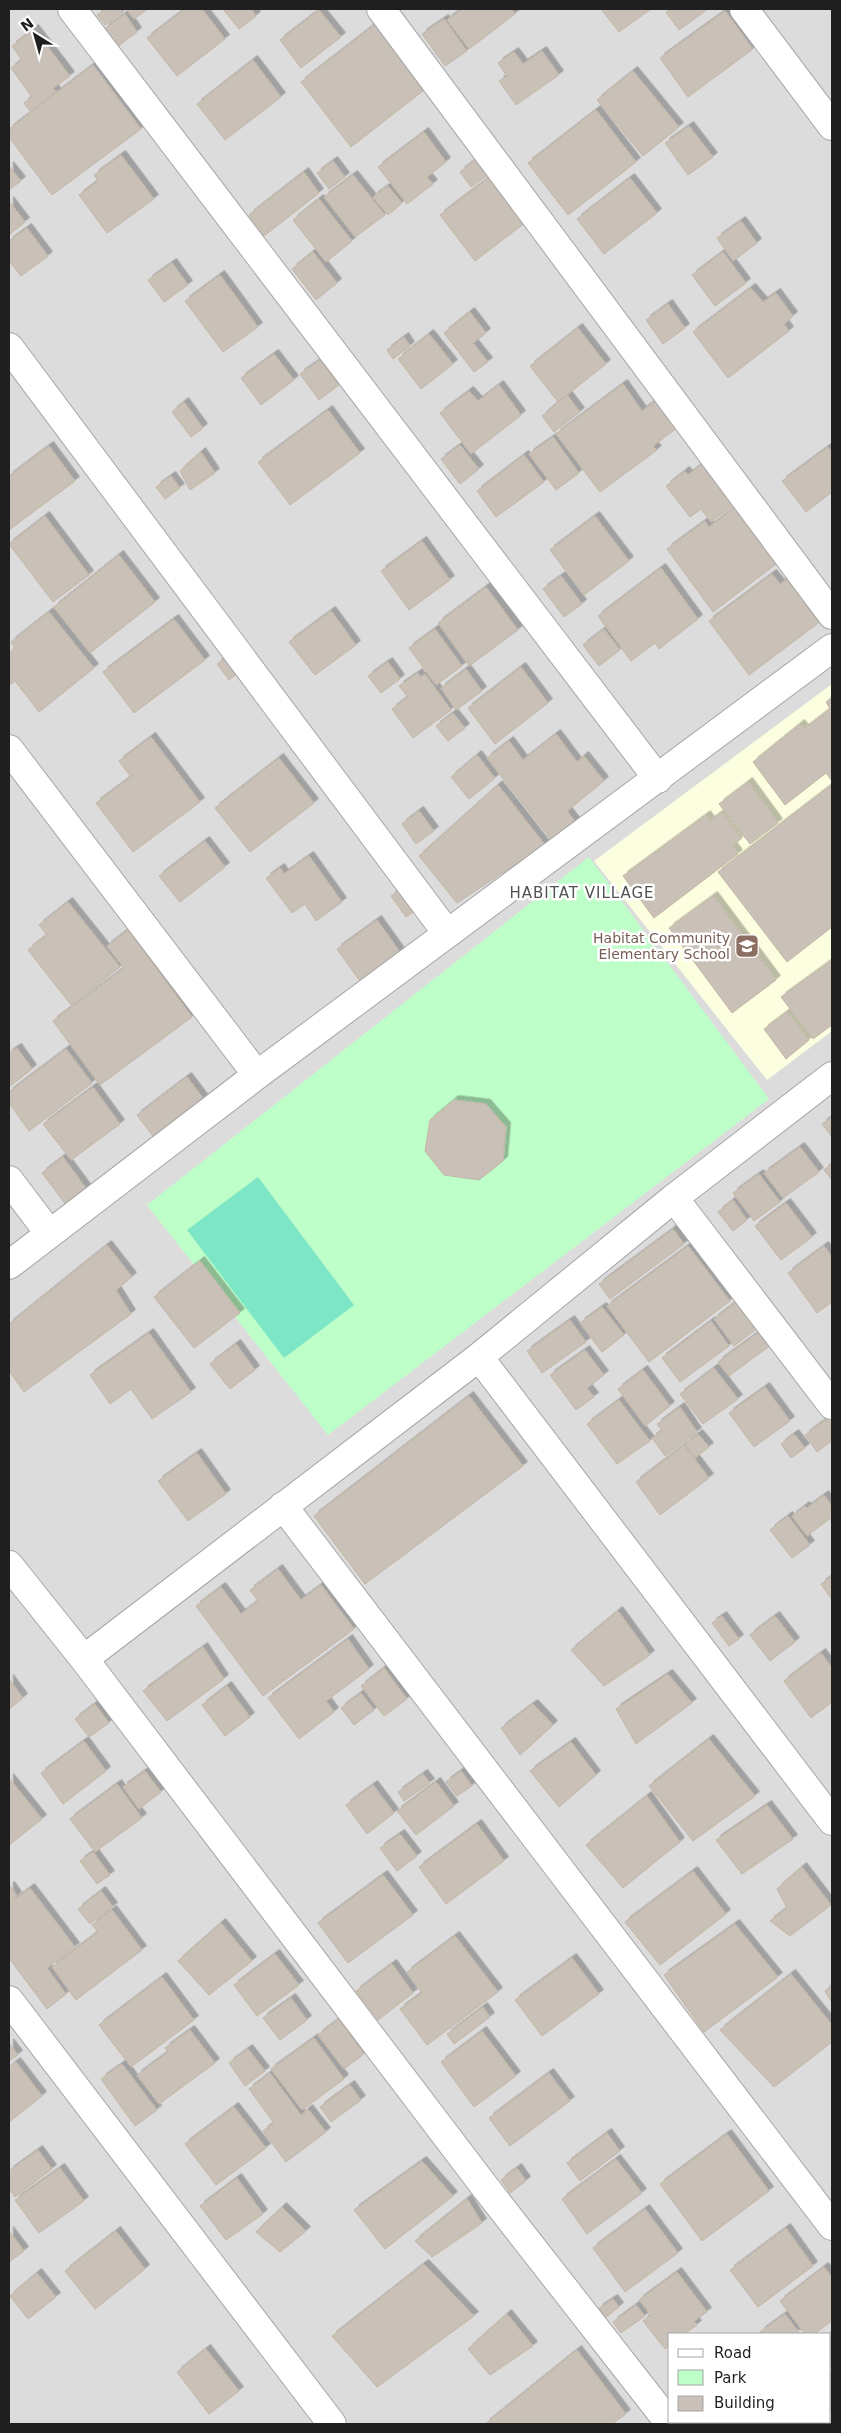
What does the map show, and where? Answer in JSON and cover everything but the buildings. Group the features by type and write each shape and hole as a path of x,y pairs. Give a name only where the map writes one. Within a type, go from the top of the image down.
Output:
{"street":[{"path":"72,9 658,779"},
{"path":"381,9 832,615"},
{"path":"744,9 832,126"},
{"path":"9,347 447,933"},
{"path":"9,1265 257,1075 832,648"},
{"path":"9,749 257,1075"},
{"path":"84,1659 479,1357 674,1198 832,1076"},
{"path":"9,1180 49,1233"},
{"path":"674,1198 832,1405"},
{"path":"479,1357 832,1821"},
{"path":"283,1506 832,2226"},
{"path":"9,1565 84,1659 485,2187 668,2421"},
{"path":"9,2000 332,2424"}],"shaded area":[{"path":"9,9 832,9 832,2424 9,2424"},
{"name":"Habitat Community Elementary School","path":"832,684 832,1031 767,1080 594,861"}],"green space":[{"path":"589,857 769,1099 328,1435 147,1205"},
{"path":"258,1177 354,1305 284,1358 187,1230"}],"place":[{"name":"Habitat Community Elementary School","path":"747,946"}],"district":[{"name":"HABITAT VILLAGE","path":"582,893"}]}
